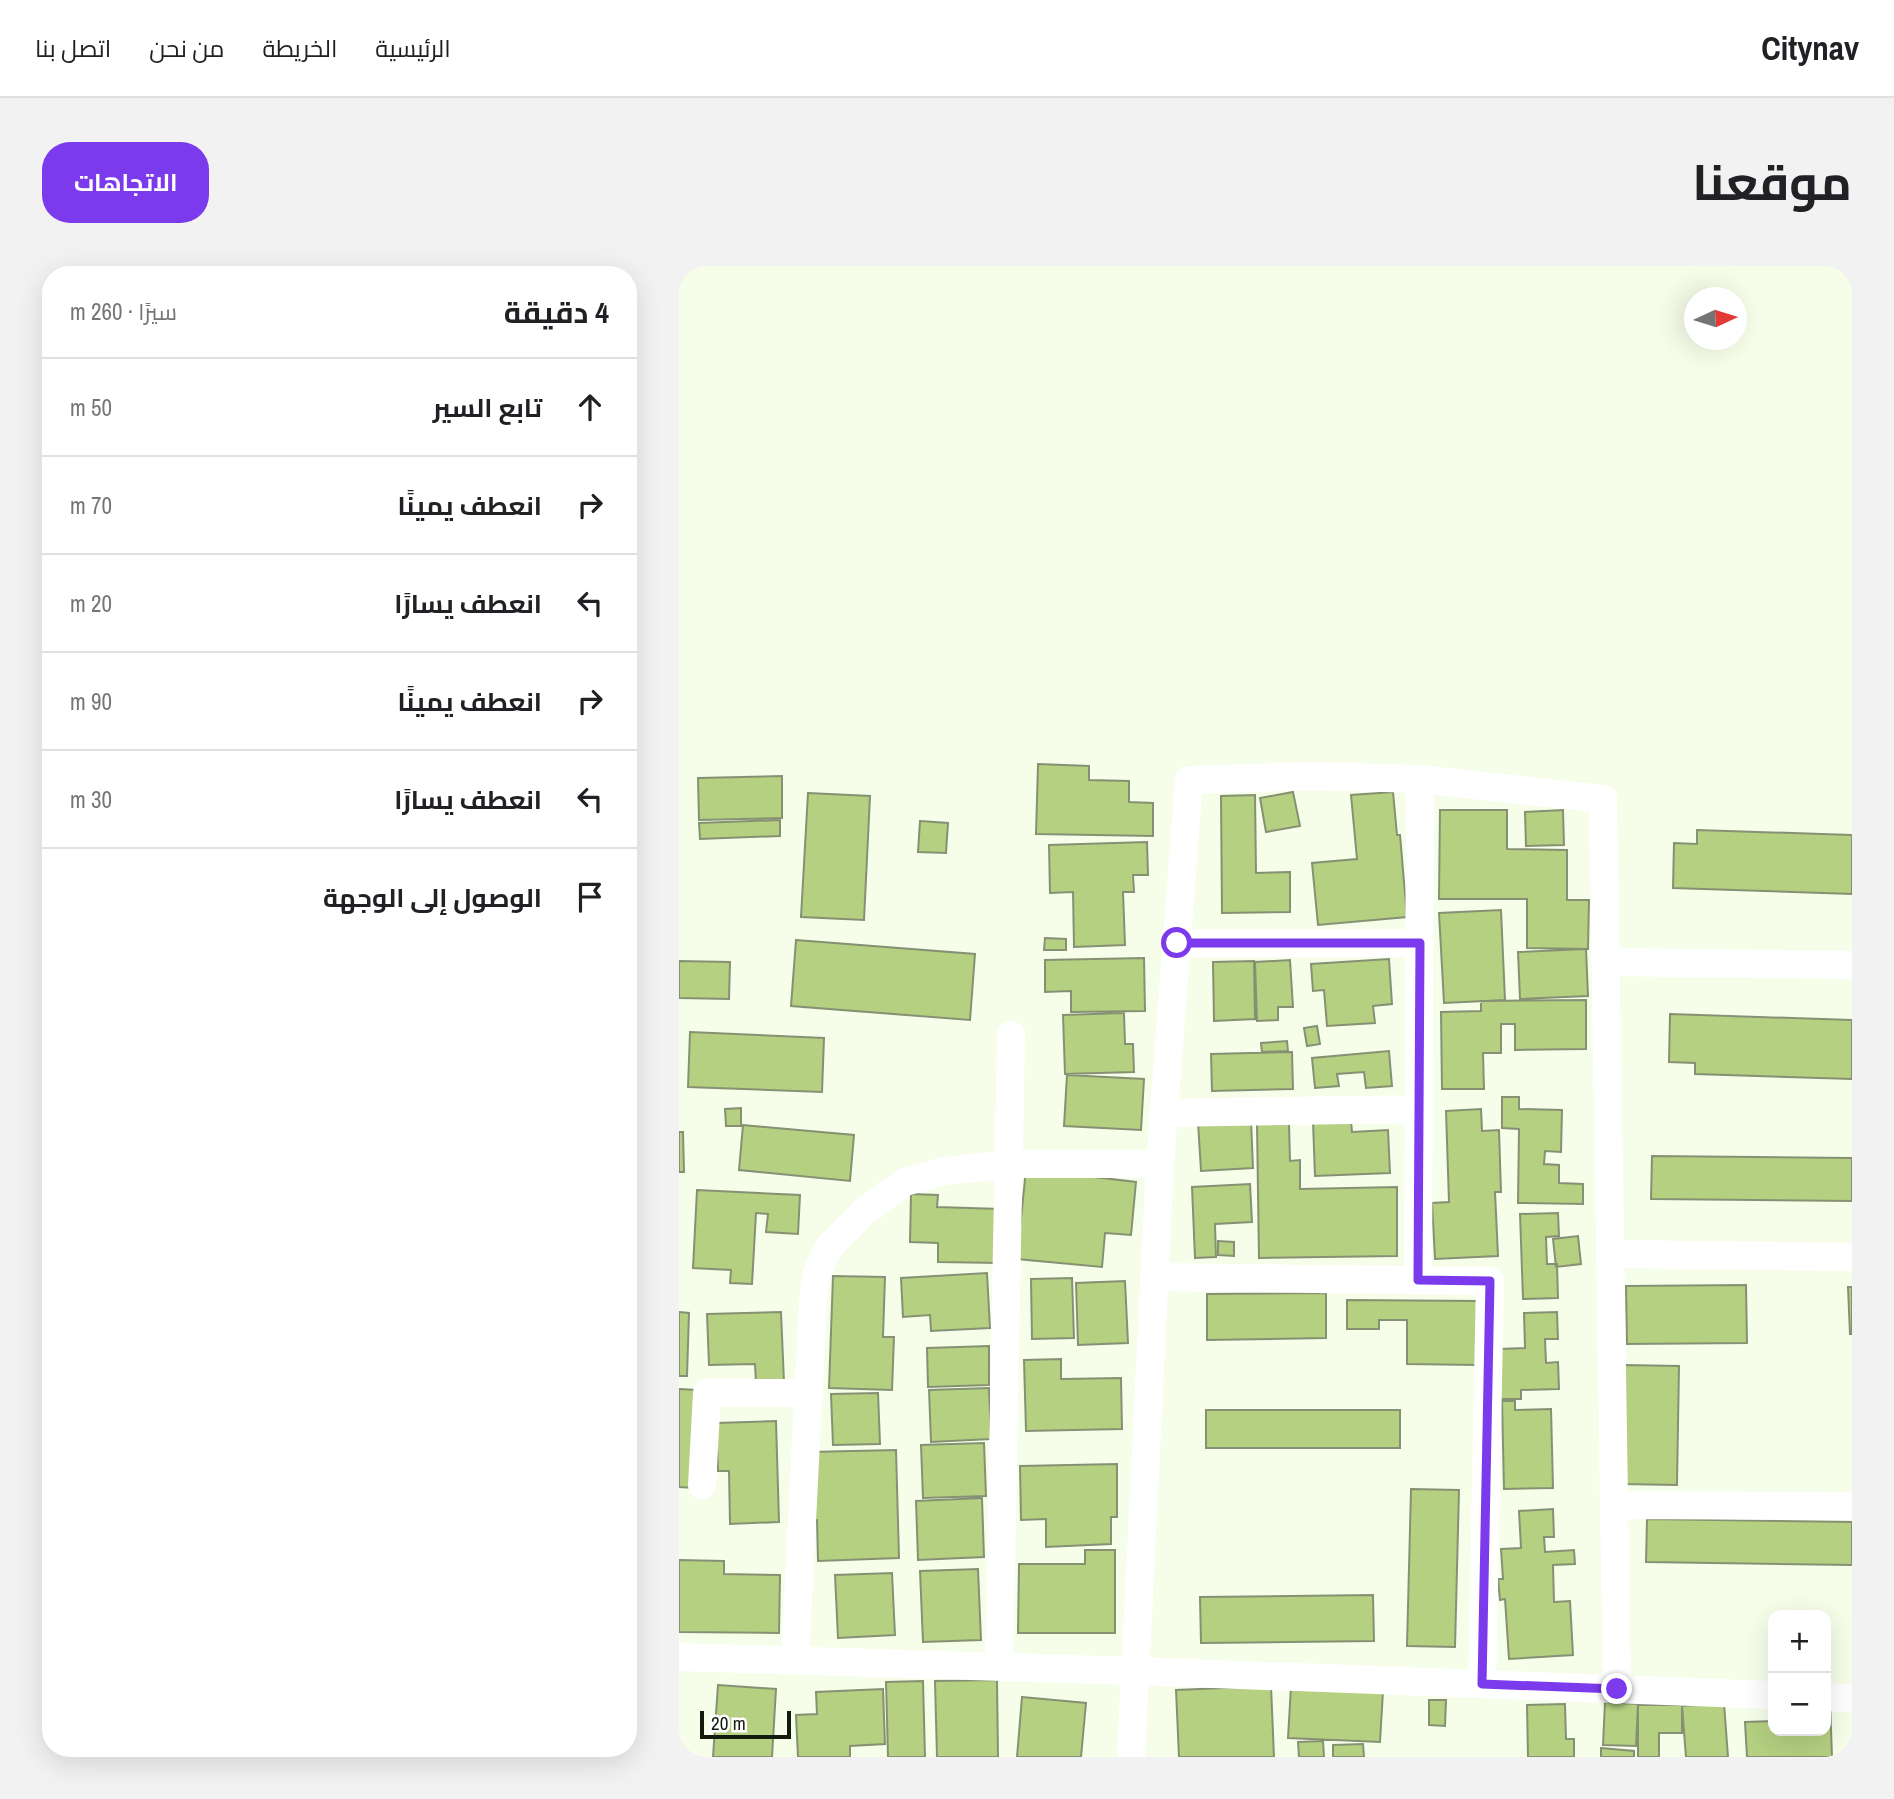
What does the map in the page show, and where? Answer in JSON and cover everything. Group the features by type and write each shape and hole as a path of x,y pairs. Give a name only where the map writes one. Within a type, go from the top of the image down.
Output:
{"street":[{"path":"1131,1757 1160,1164 1189,780 1314,776 1420,779 1603,799 1617,1689"},
{"path":"1418,1280 1420,779"},
{"path":"1177,943 1420,943"},
{"path":"1605,962 1852,965"},
{"path":"999,1667 1011,1035"},
{"path":"1164,1113 1419,1109"},
{"path":"795,1660 817,1272 829,1247 866,1210 905,1182 945,1171 1009,1164 1160,1164"},
{"path":"1610,1254 1852,1257"},
{"path":"1154,1276 1490,1281 1482,1684"},
{"path":"702,1485 707,1393 809,1393"},
{"path":"1614,1505 1852,1506"},
{"path":"679,1657 1768,1695"},
{"path":"1831,1697 1852,1698"}],"building":[{"path":"1038,764 1089,766 1089,780 1129,781 1129,802 1153,803 1153,836 1036,834"},
{"path":"782,776 782,818 699,820 698,778"},
{"path":"1293,792 1300,826 1266,832 1260,798"},
{"path":"1393,792 1397,835 1400,835 1407,917 1318,925 1312,863 1357,859 1351,795"},
{"path":"808,793 870,796 864,920 801,917"},
{"path":"1255,795 1256,873 1290,872 1290,912 1222,913 1221,796"},
{"path":"1440,810 1507,810 1507,849 1567,850 1567,900 1589,900 1588,949 1527,948 1527,899 1439,899"},
{"path":"1563,810 1564,845 1526,846 1525,812"},
{"path":"780,820 780,836 700,839 699,823"},
{"path":"920,821 948,823 946,853 918,852"},
{"path":"1697,830 1852,835 1852,894 1673,888 1674,843 1697,844"},
{"path":"1147,842 1148,875 1133,875 1134,892 1123,892 1125,945 1074,947 1073,892 1050,893 1049,845"},
{"path":"1501,910 1505,1000 1444,1003 1439,913"},
{"path":"1045,938 1066,939 1066,950 1044,950"},
{"path":"796,940 975,954 970,1020 791,1006"},
{"path":"1586,949 1588,996 1520,999 1518,952"},
{"path":"1144,958 1145,1011 1071,1012 1071,991 1045,992 1045,960"},
{"path":"1389,959 1392,1004 1373,1006 1375,1023 1327,1026 1324,990 1313,991 1311,964"},
{"path":"1290,960 1293,1007 1278,1007 1278,1020 1257,1021 1255,962"},
{"path":"679,961 730,962 729,999 679,998"},
{"path":"1254,961 1255,1019 1214,1021 1213,962"},
{"path":"1586,1000 1586,1049 1515,1050 1515,1024 1501,1024 1501,1053 1483,1053 1484,1089 1442,1089 1441,1012 1481,1011 1481,1001"},
{"path":"1124,1013 1125,1044 1133,1044 1134,1072 1065,1074 1063,1015"},
{"path":"1670,1014 1852,1020 1852,1079 1695,1074 1695,1063 1669,1062"},
{"path":"1317,1026 1320,1044 1307,1046 1304,1028"},
{"path":"690,1032 824,1038 822,1092 688,1087"},
{"path":"1287,1041 1288,1051 1262,1052 1261,1043"},
{"path":"1389,1051 1392,1086 1366,1088 1364,1072 1337,1074 1339,1086 1315,1088 1312,1058"},
{"path":"1292,1052 1293,1089 1212,1091 1211,1054"},
{"path":"1067,1075 1144,1079 1141,1130 1064,1126"},
{"path":"1502,1097 1519,1097 1519,1109 1562,1110 1561,1152 1545,1151 1544,1164 1559,1165 1559,1183 1583,1184 1583,1204 1518,1203 1519,1129 1502,1128"},
{"path":"741,1108 741,1126 726,1126 725,1109"},
{"path":"1481,1109 1482,1131 1499,1130 1501,1192 1495,1192 1498,1256 1435,1259 1432,1203 1449,1202 1446,1111"},
{"path":"1251,1120 1253,1168 1201,1171 1198,1122"},
{"path":"1351,1120 1352,1132 1388,1130 1390,1173 1315,1176 1313,1122"},
{"path":"1257,1124 1289,1124 1290,1161 1300,1160 1300,1189 1397,1187 1397,1256 1259,1258"},
{"path":"743,1125 854,1135 850,1181 739,1170"},
{"path":"679,1132 683,1132 684,1172 679,1172"},
{"path":"1652,1156 1852,1158 1852,1201 1651,1199"},
{"path":"1026,1169 1136,1182 1131,1235 1105,1233 1102,1267 1017,1259"},
{"path":"1250,1184 1252,1222 1215,1224 1216,1257 1195,1258 1192,1187"},
{"path":"697,1190 800,1195 798,1234 766,1232 768,1214 756,1213 752,1284 730,1283 731,1270 693,1268"},
{"path":"911,1194 938,1195 937,1207 1001,1209 1000,1263 938,1262 938,1243 910,1242"},
{"path":"1558,1213 1559,1236 1546,1237 1547,1264 1557,1264 1558,1298 1523,1299 1520,1214"},
{"path":"1578,1236 1581,1264 1556,1267 1553,1239"},
{"path":"1218,1241 1234,1242 1234,1256 1218,1255"},
{"path":"987,1273 990,1328 931,1331 930,1315 903,1317 901,1278"},
{"path":"833,1276 885,1277 883,1337 894,1337 892,1390 829,1388"},
{"path":"1072,1278 1074,1338 1032,1339 1031,1279"},
{"path":"1125,1281 1128,1343 1078,1345 1076,1283"},
{"path":"1746,1285 1747,1343 1627,1344 1626,1286"},
{"path":"1848,1287 1852,1287 1852,1334 1850,1334"},
{"path":"1326,1293 1326,1338 1207,1340 1207,1294"},
{"path":"1347,1300 1479,1301 1478,1365 1407,1364 1407,1320 1379,1320 1379,1329 1347,1329"},
{"path":"679,1312 689,1313 687,1376 679,1376"},
{"path":"781,1312 784,1382 756,1383 755,1364 709,1365 707,1314"},
{"path":"1557,1312 1558,1339 1545,1339 1546,1363 1558,1362 1559,1389 1521,1390 1521,1399 1500,1399 1498,1349 1525,1348 1524,1313"},
{"path":"989,1346 989,1385 928,1387 927,1348"},
{"path":"1061,1359 1061,1379 1121,1378 1122,1429 1026,1431 1024,1360"},
{"path":"1624,1365 1679,1366 1677,1485 1621,1484"},
{"path":"989,1388 991,1439 931,1442 929,1390"},
{"path":"679,1389 697,1390 693,1488 679,1487"},
{"path":"878,1393 880,1444 833,1445 831,1394"},
{"path":"1502,1401 1515,1401 1515,1410 1551,1409 1553,1488 1504,1489"},
{"path":"1206,1410 1400,1410 1400,1448 1206,1448"},
{"path":"776,1421 779,1522 730,1524 729,1471 718,1471 716,1423"},
{"path":"984,1443 986,1496 923,1498 921,1445"},
{"path":"896,1450 899,1558 818,1561 817,1520 812,1520 809,1452"},
{"path":"1117,1464 1117,1517 1111,1517 1111,1544 1046,1547 1046,1519 1021,1520 1020,1466"},
{"path":"1411,1489 1459,1490 1455,1647 1407,1646"},
{"path":"982,1498 984,1557 918,1560 916,1501"},
{"path":"1553,1509 1554,1537 1544,1537 1545,1552 1574,1550 1575,1564 1553,1565 1554,1602 1570,1601 1573,1655 1509,1659 1505,1599 1500,1600 1498,1579 1503,1579 1501,1549 1521,1548 1519,1511"},
{"path":"1647,1519 1852,1522 1852,1565 1646,1562"},
{"path":"1085,1550 1115,1550 1115,1633 1018,1633 1019,1564 1085,1564"},
{"path":"679,1560 724,1561 724,1574 780,1575 779,1633 679,1632"},
{"path":"978,1569 981,1640 923,1642 920,1571"},
{"path":"892,1573 895,1635 838,1638 835,1575"},
{"path":"1373,1595 1374,1641 1201,1643 1200,1597"},
{"path":"997,1680 998,1757 937,1757 935,1681"},
{"path":"923,1681 925,1757 888,1757 886,1682"},
{"path":"718,1685 776,1689 772,1757 713,1757"},
{"path":"1271,1686 1274,1757 1179,1757 1176,1690"},
{"path":"1291,1686 1383,1691 1380,1742 1288,1738"},
{"path":"883,1689 885,1744 850,1746 850,1757 798,1757 796,1715 817,1714 816,1692"},
{"path":"1022,1697 1086,1703 1081,1757 1017,1757"},
{"path":"1429,1700 1446,1700 1445,1726 1429,1725"},
{"path":"1605,1702 1638,1704 1636,1746 1603,1745"},
{"path":"1724,1703 1728,1757 1686,1757 1682,1706"},
{"path":"1565,1704 1566,1739 1574,1739 1574,1757 1528,1757 1527,1705"},
{"path":"1638,1705 1682,1705 1682,1733 1659,1733 1659,1757 1638,1757"},
{"path":"1768,1721 1768,1736 1831,1736 1831,1729 1832,1757 1747,1757 1745,1722"},
{"path":"1323,1741 1324,1757 1299,1757 1298,1742"},
{"path":"1363,1744 1364,1757 1333,1757 1333,1745"},
{"path":"1601,1748 1634,1751 1634,1757 1601,1757"}],"route":[{"path":"1177,943 1420,943 1418,1280 1490,1281 1482,1684 1617,1689"}]}
